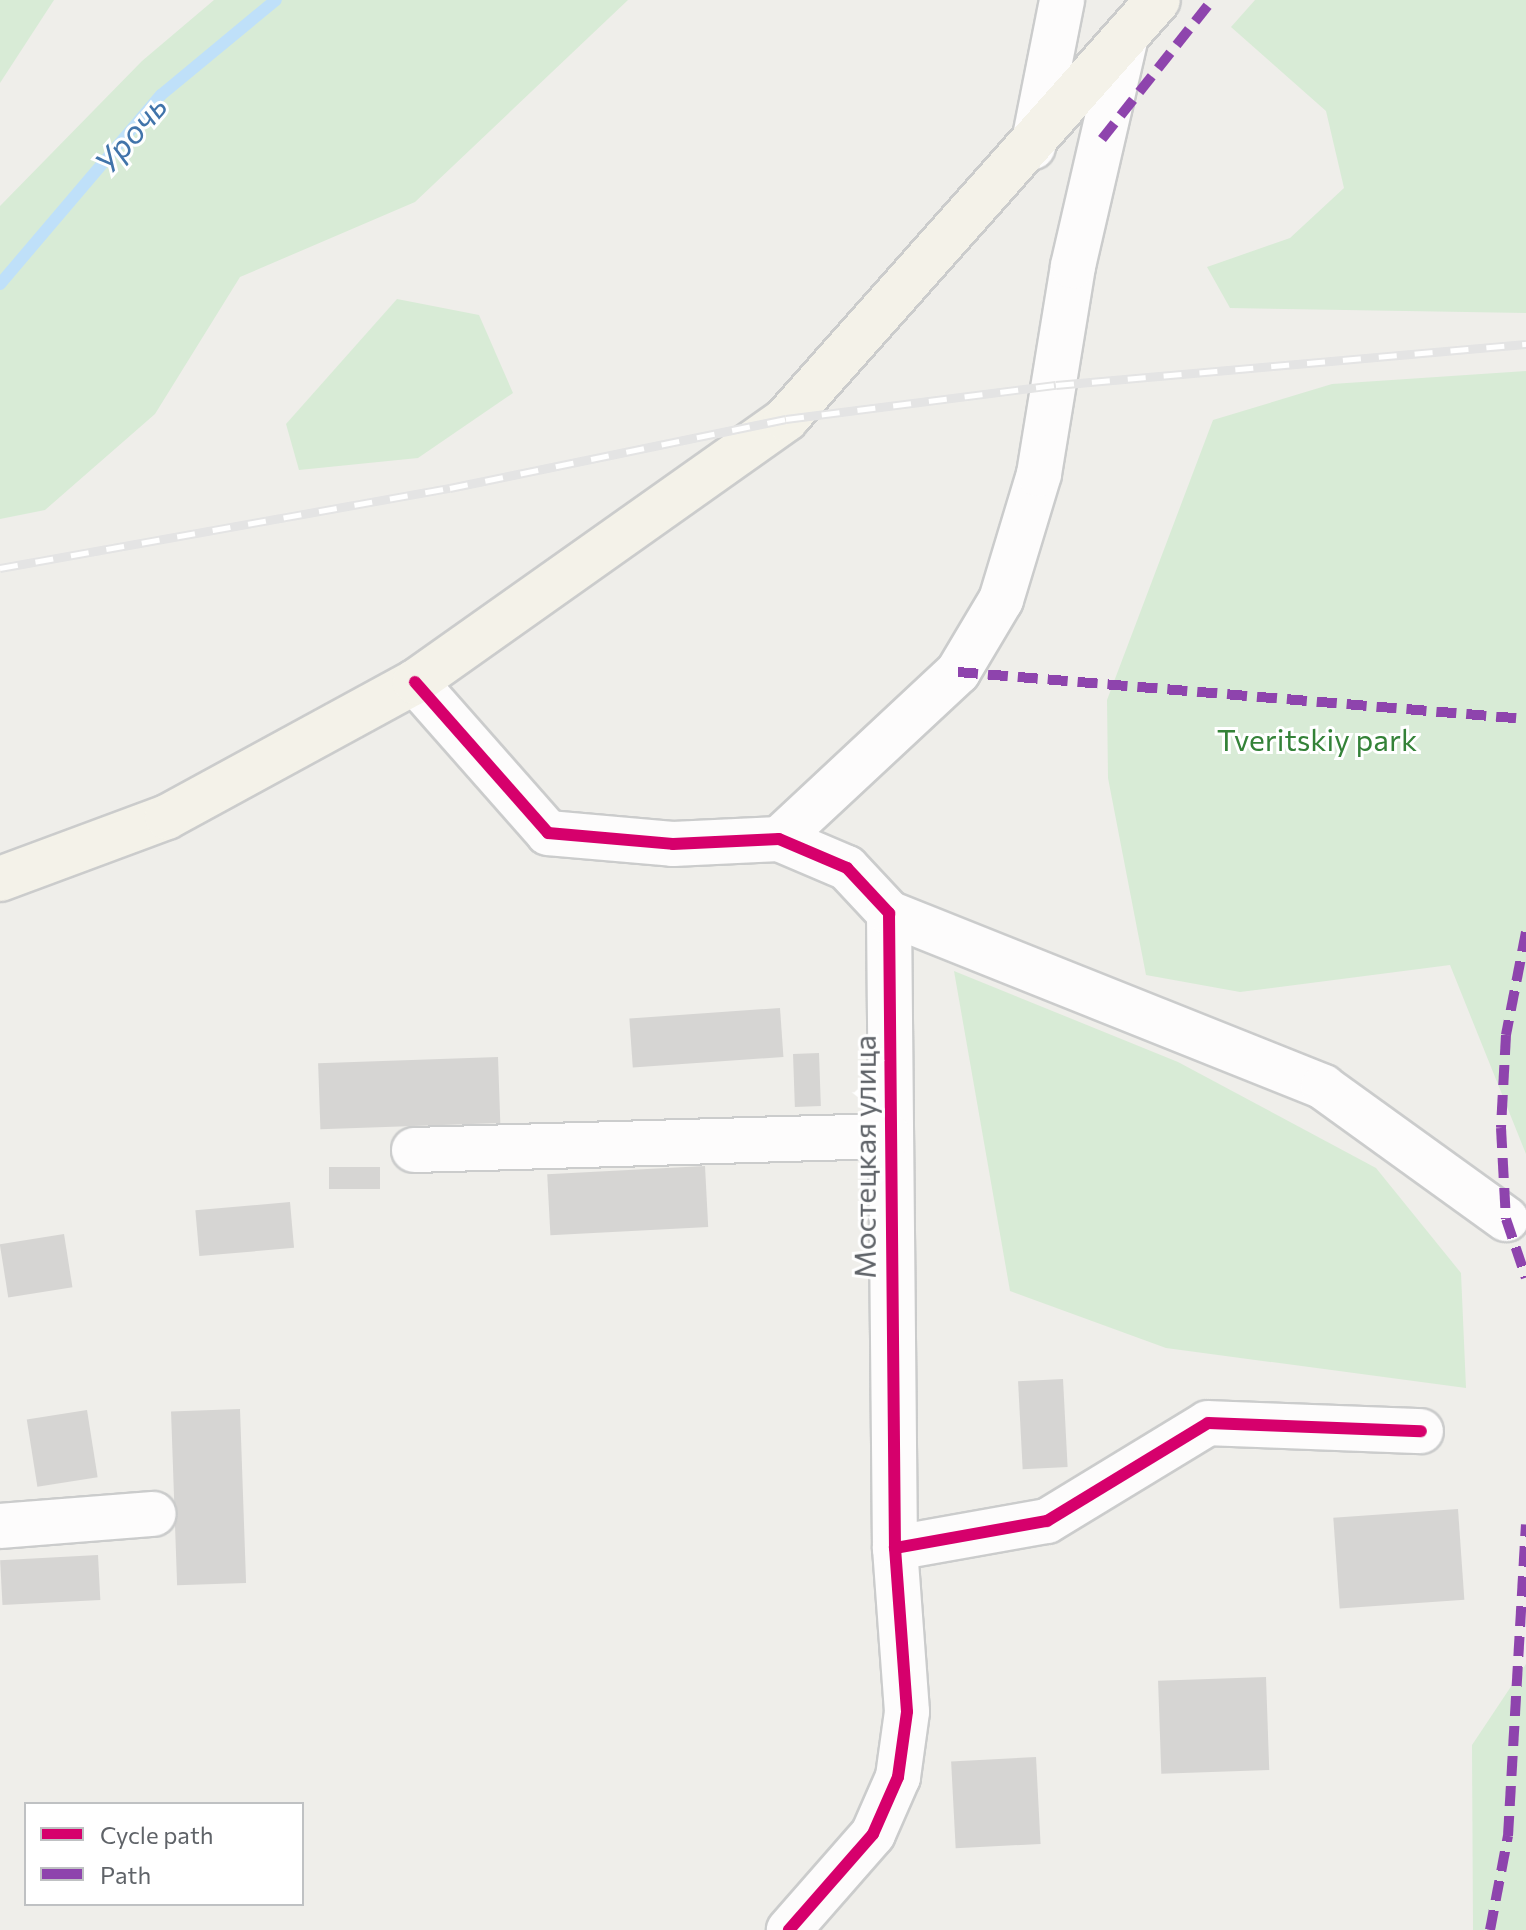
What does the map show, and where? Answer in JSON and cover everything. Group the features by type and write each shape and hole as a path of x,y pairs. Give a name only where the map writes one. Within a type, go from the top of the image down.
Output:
{"main road":[{"path":"0,879 167,817 415,682 786,419 1033,147 1158,0"}],"street":[{"path":"1033,147 1062,0"},
{"path":"779,839 958,672 1001,600 1039,474 1073,266 1125,40"},
{"path":"415,682 548,833 673,844 779,839 847,868 889,913 1323,1087 1506,1219"},
{"name":"Мостецкая улица","path":"789,1930 873,1834 898,1777 907,1712 895,1548 889,913"},
{"path":"414,1150 889,1136"},
{"path":"895,1548 1047,1521 1208,1423 1421,1431"},
{"path":"0,1526 154,1514"}],"green space":[{"path":"0,0 54,0 0,83"},
{"path":"214,0 628,0 415,202 240,277 155,414 45,510 0,519 0,206 142,61"},
{"path":"1255,0 1526,0 1526,313 1230,308 1207,267 1290,238 1344,188 1326,111 1231,27"},
{"path":"397,299 479,315 513,393 418,458 299,470 286,424"},
{"name":"Tveritskiy park","path":"1526,371 1526,1154 1450,965 1240,992 1146,975 1108,778 1107,700 1213,420 1332,384"},
{"path":"954,971 1178,1062 1376,1168 1461,1273 1466,1388 1166,1348 1010,1291"},
{"path":"1526,1664 1526,1930 1473,1930 1472,1745"}],"building":[{"path":"780,1008 783,1057 633,1067 629,1019"},
{"path":"819,1053 821,1106 795,1107 793,1054"},
{"path":"498,1057 500,1123 320,1129 318,1063"},
{"path":"705,1166 708,1227 550,1235 547,1174"},
{"path":"329,1167 380,1167 380,1189 329,1189"},
{"path":"290,1202 294,1248 199,1256 195,1210"},
{"path":"64,1234 72,1287 8,1298 0,1244"},
{"path":"1063,1379 1068,1467 1023,1469 1018,1381"},
{"path":"240,1409 246,1583 177,1585 171,1411"},
{"path":"87,1410 98,1477 37,1487 27,1420"},
{"path":"1458,1509 1464,1600 1340,1608 1333,1518"},
{"path":"98,1555 100,1600 2,1605 0,1560"},
{"path":"1266,1677 1269,1770 1161,1774 1158,1681"},
{"path":"1036,1757 1041,1844 956,1848 951,1761"}],"waterway":[{"name":"Урочь","path":"0,284 161,95 276,0"}],"railway":[{"path":"0,568 450,488 786,419 1056,385 1526,344"}],"marked path":[{"path":"1102,139 1212,0"},
{"path":"958,672 1526,719"},
{"path":"1526,932 1506,1035 1501,1128 1506,1219 1526,1278"},
{"path":"1490,1930 1508,1836 1526,1525"}],"cycle path":[{"path":"415,682 548,833 673,844 779,839 847,868 889,913 895,1548 907,1712 898,1777 873,1834 789,1930"},
{"path":"895,1548 1047,1521 1208,1423 1421,1431"}]}
